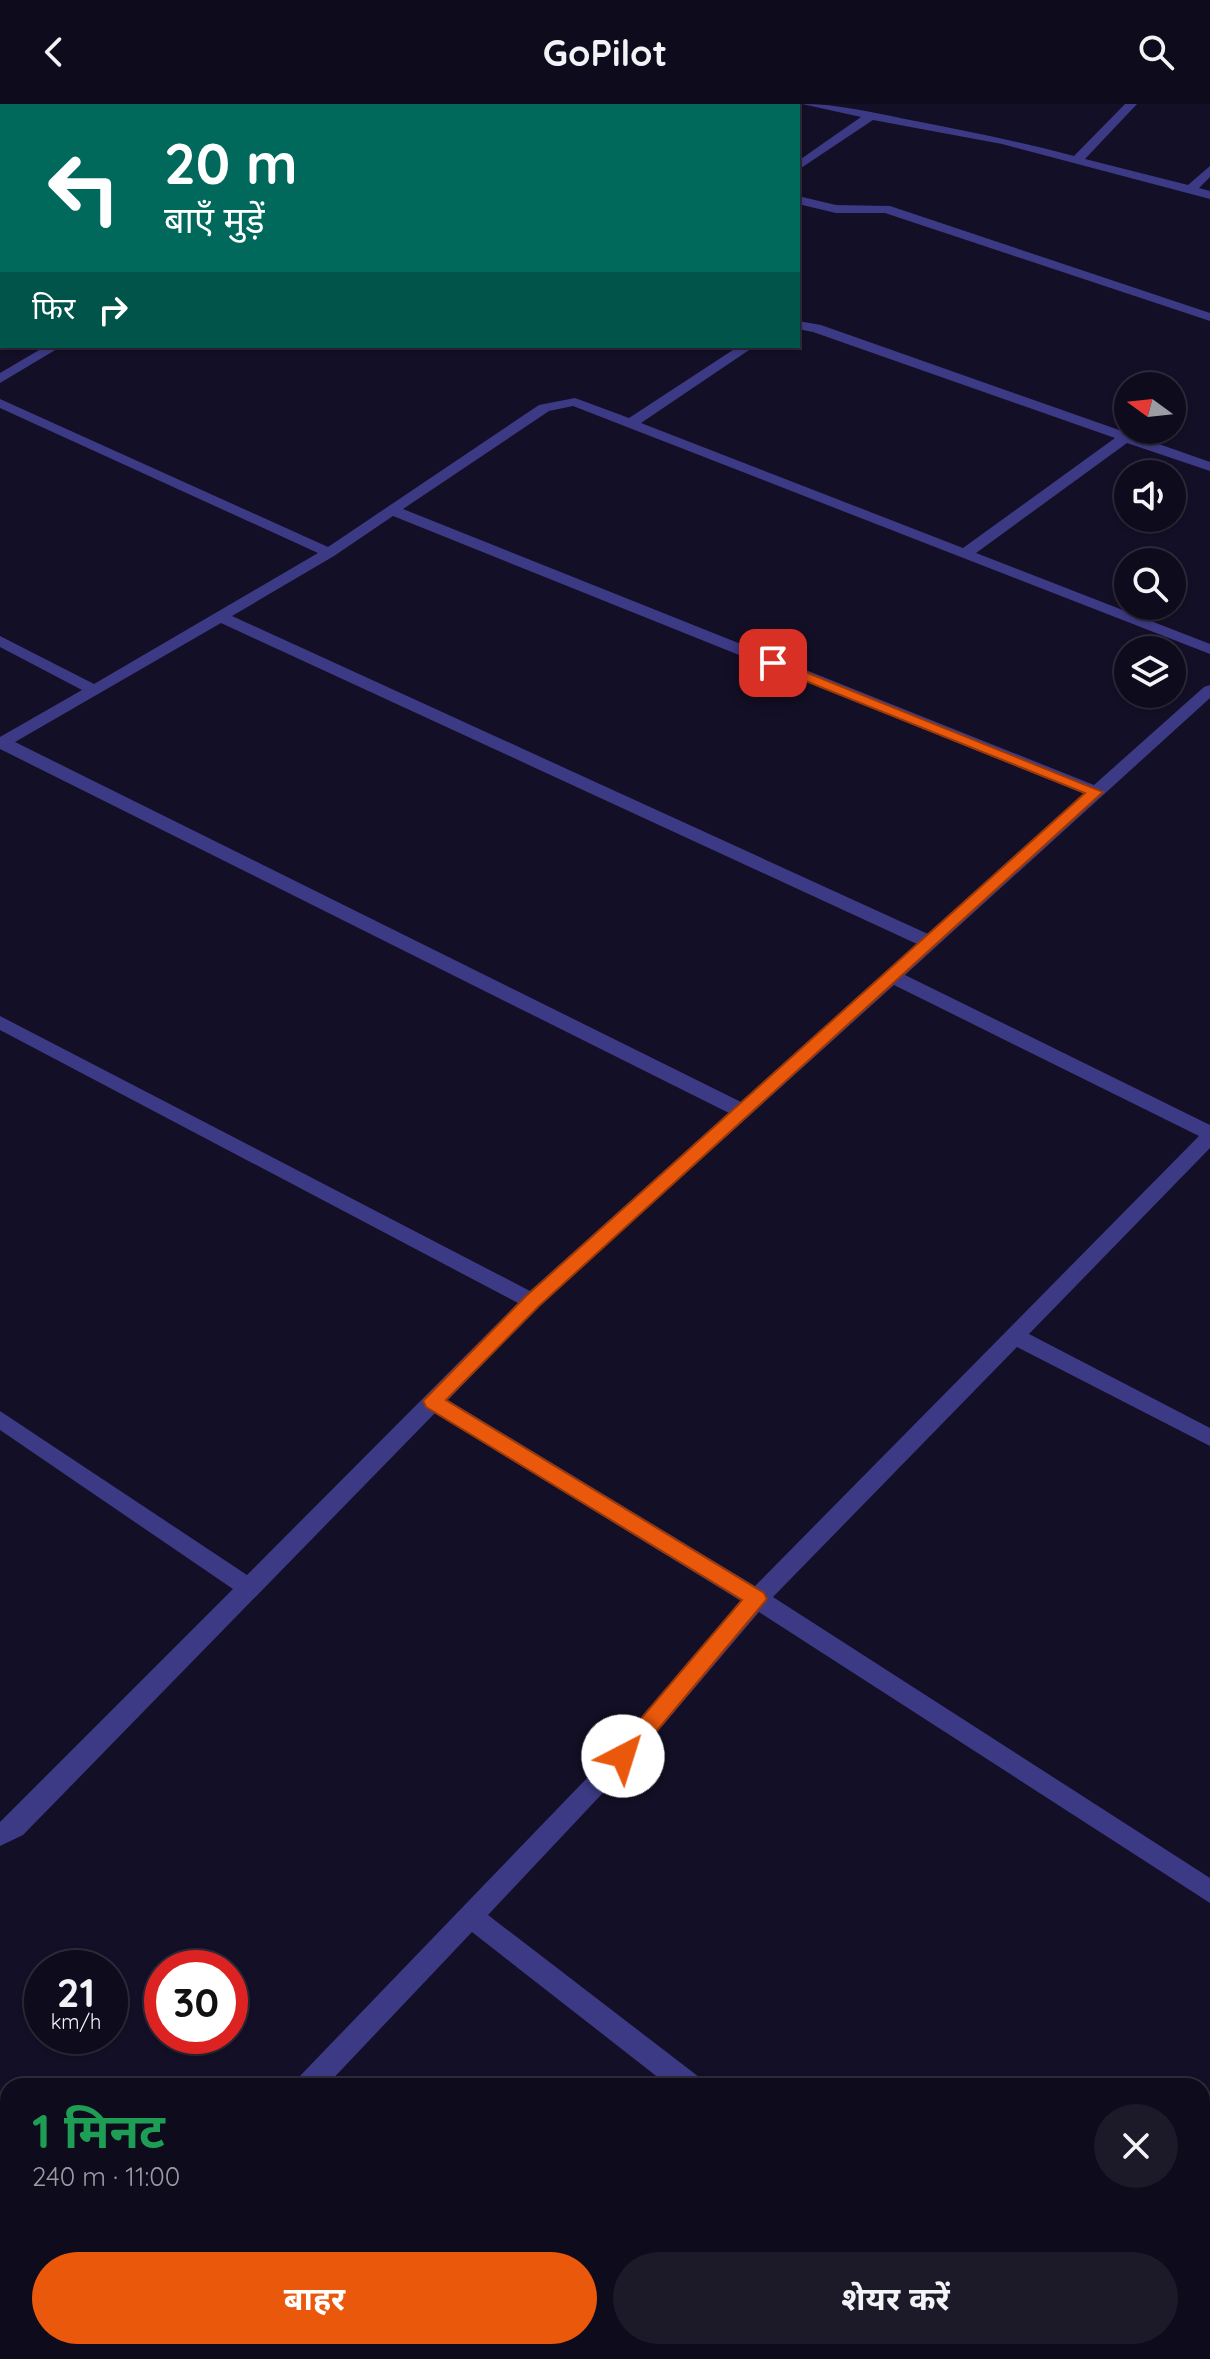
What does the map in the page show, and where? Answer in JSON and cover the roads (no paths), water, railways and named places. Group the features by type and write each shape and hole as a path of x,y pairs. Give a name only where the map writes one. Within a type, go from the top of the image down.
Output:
{"street":[{"path":"808,104 1003,141 1210,195"},
{"path":"1077,160 1131,104"},
{"path":"800,165 872,115"},
{"path":"1191,189 1210,170"},
{"path":"800,201 820,207 872,207 901,213 1210,317"},
{"path":"800,325 816,328 1114,433"},
{"path":"0,379 52,348"},
{"path":"632,422 745,348"},
{"path":"1,743 329,553 544,408 558,403 575,402 632,422 1210,649"},
{"path":"0,403 329,553"},
{"path":"966,553 1116,444"},
{"path":"1146,444 1210,467"},
{"path":"392,510 1096,792"},
{"path":"221,617 929,942"},
{"path":"0,641 94,690"},
{"path":"0,1835 14,1827 532,1301 1210,690"},
{"path":"1,743 744,1112"},
{"path":"316,2078 623,1756 757,1599 1210,1135 891,976"},
{"path":"0,1022 532,1301"},
{"path":"1014,1336 1210,1438"},
{"path":"433,1401 757,1599 1210,1892"},
{"path":"0,1419 249,1588"},
{"path":"470,1916 680,2078"}]}
